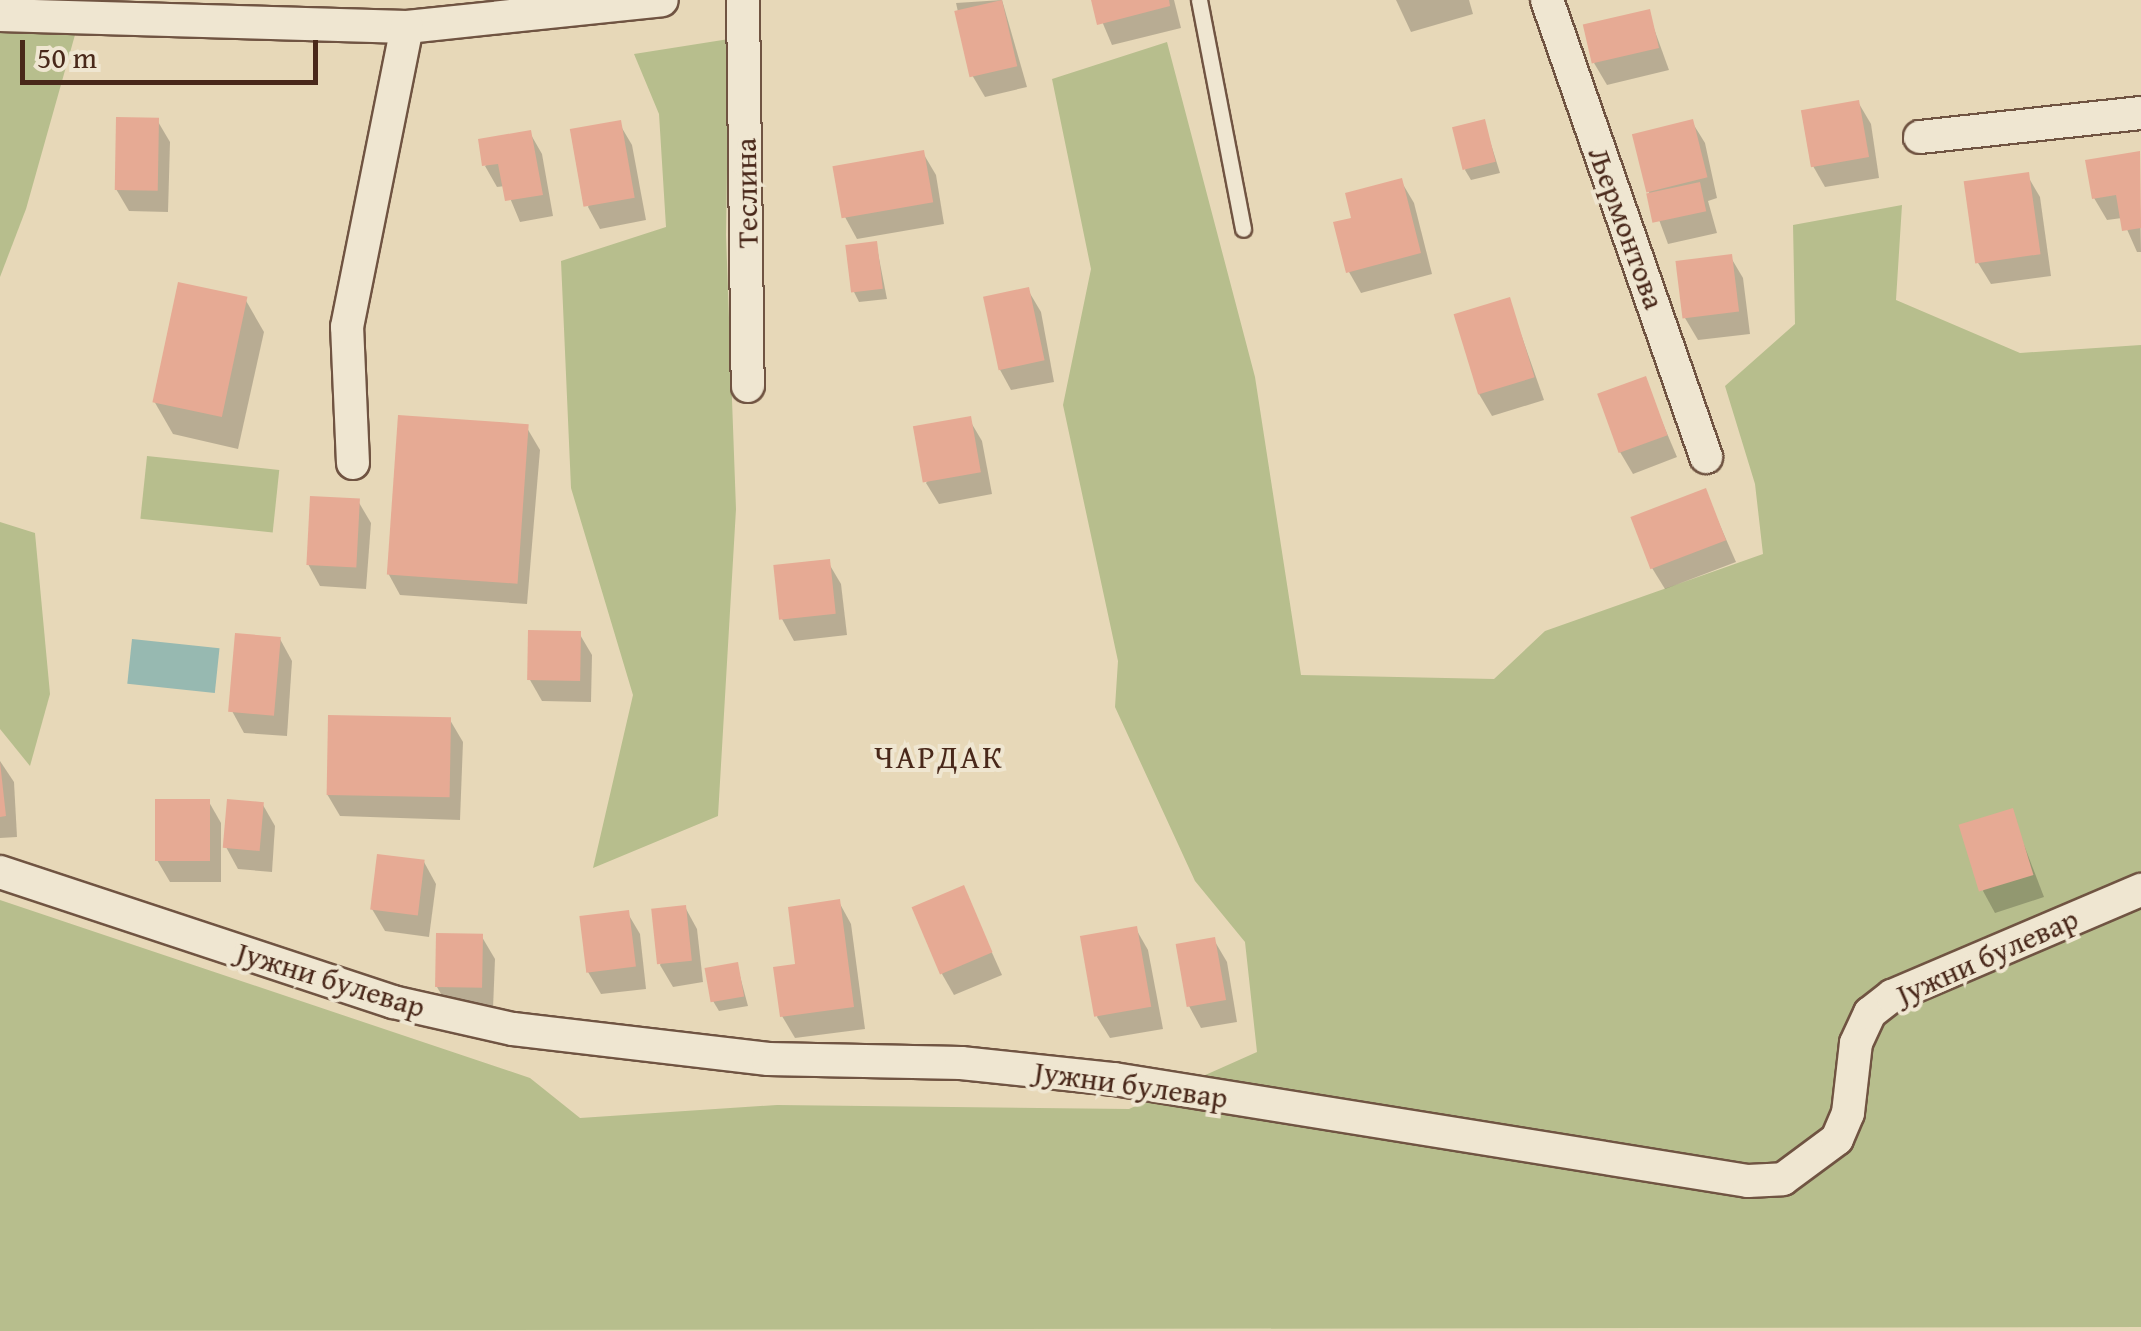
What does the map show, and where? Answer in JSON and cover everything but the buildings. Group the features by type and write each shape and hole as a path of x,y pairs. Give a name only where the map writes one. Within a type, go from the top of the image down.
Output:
{"street":[{"path":"0,15 408,27 662,0"},
{"name":"Теслина","path":"743,0 748,386"},
{"name":"Љермонтова","path":"1547,0 1706,457"},
{"path":"354,463 347,326 408,27"},
{"path":"1920,137 2141,113"},
{"name":"Јужни булевар","path":"0,872 393,1002 513,1030 768,1060 961,1063 1114,1079 1748,1181 1784,1178 1838,1140 1848,1113 1856,1043 1870,1013 1892,996 2141,890"}],"lane":[{"path":"1198,0 1243,229"}],"green space":[{"path":"0,15 80,17 26,209 0,277"},
{"path":"729,39 726,235 736,509 718,816 593,868 633,695 571,488 561,261 666,227 659,114 634,54"},
{"path":"1167,42 1255,377 1301,675 1494,679 1545,631 1763,554 1755,484 1725,386 1795,324 1793,225 1902,205 1896,300 2020,353 2141,345 2141,1327 0,1331 0,900 530,1078 580,1118 777,1105 1129,1109 1257,1052 1245,942 1195,881 1115,707 1118,661 1063,405 1091,269 1052,79"},
{"path":"147,456 279,470 273,533 140,519"},
{"path":"0,522 35,533 50,694 30,766 0,729"}],"water":[{"path":"132,639 220,648 215,693 127,684"}],"district":[{"name":"ЧАРДАК","path":"939,757"}]}
